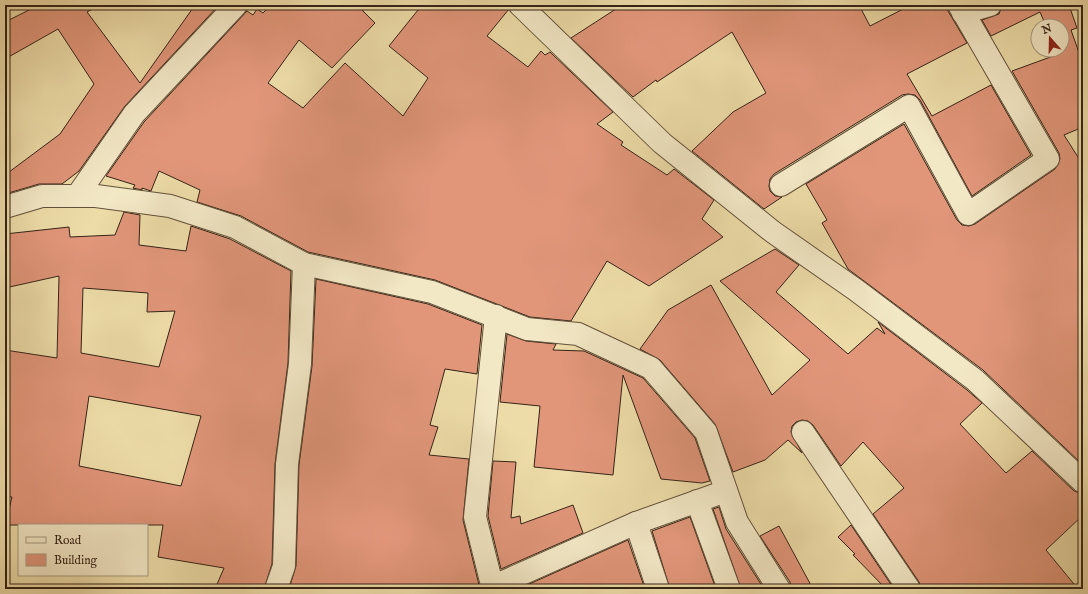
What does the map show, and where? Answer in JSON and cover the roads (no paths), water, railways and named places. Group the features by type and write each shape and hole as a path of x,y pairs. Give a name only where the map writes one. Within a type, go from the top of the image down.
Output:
{"street":[{"path":"77,196 134,114 236,5"},
{"path":"520,5 662,142 773,232 856,290 975,380 1083,482"},
{"path":"781,186 909,106 968,214 1048,159 961,9 990,5"},
{"path":"5,207 42,196 96,196 170,206 234,227 304,264 432,292 527,329 578,334 651,368 706,432 737,522 779,589"},
{"path":"276,589 284,566 287,464 300,364 304,264"},
{"path":"496,316 475,517 493,588 636,523 726,490"},
{"path":"803,432 909,589"},
{"path":"697,501 729,589"},
{"path":"636,523 658,589"}]}
